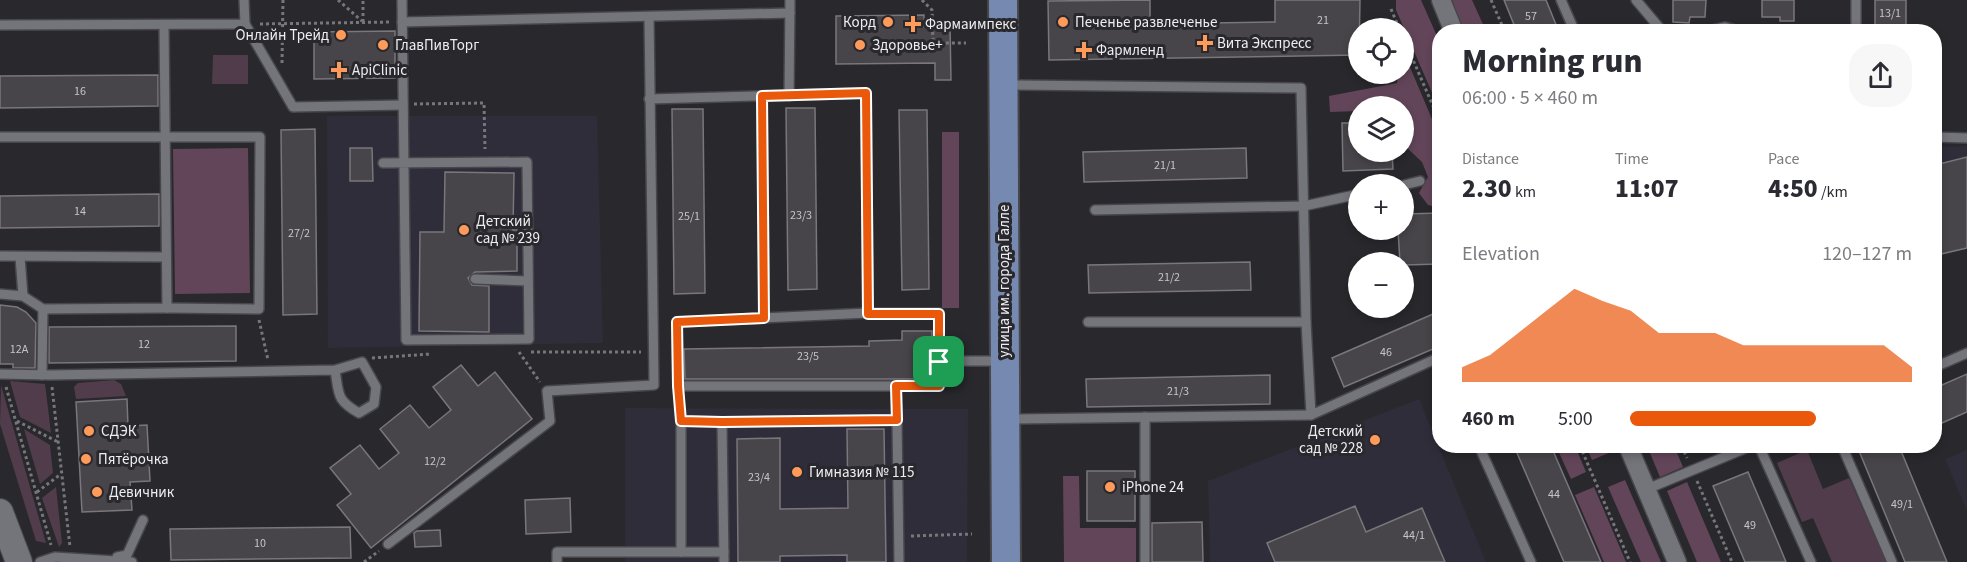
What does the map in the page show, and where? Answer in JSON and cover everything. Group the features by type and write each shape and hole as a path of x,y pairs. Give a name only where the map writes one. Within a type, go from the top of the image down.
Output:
{"main road":[{"name":"улица им. города Галле","path":"1003,0 1006,562"}],"street":[{"path":"1441,0 1452,24"},
{"path":"1631,453 1677,562"},
{"path":"0,512 19,562"}],"lane":[{"path":"244,0 245,24 282,92 293,107 403,105"},
{"path":"383,163 404,163 486,163 527,162 529,339 406,340 404,163 402,22 402,0"},
{"path":"789,96 790,0"},
{"path":"1561,0 1572,24"},
{"path":"1636,0 1656,24"},
{"path":"1856,0 1856,24"},
{"path":"402,22 790,13"},
{"path":"388,544 550,420 547,391 654,386 649,16"},
{"path":"0,25 245,24"},
{"path":"164,25 167,308"},
{"path":"1004,85 1301,88 1306,322 1311,414"},
{"path":"649,99 866,93 868,314"},
{"path":"762,96 764,281"},
{"path":"0,137 260,137 259,309 43,309 22,296 0,294"},
{"path":"1942,137 1967,138"},
{"path":"1414,182 1420,181"},
{"path":"1095,210 1304,206 1348,196"},
{"path":"0,255 166,257"},
{"path":"20,257 22,296"},
{"path":"475,279 528,281"},
{"path":"43,309 46,375"},
{"path":"939,314 939,386 678,386 677,322 764,318 939,314"},
{"path":"1088,322 1306,322"},
{"path":"1942,365 1967,353"},
{"path":"939,362 1004,361"},
{"path":"1005,419 1311,414 1432,361"},
{"path":"1,374 335,370 362,362 376,387 374,404 360,413 345,405 339,394 335,370"},
{"path":"896,386 899,562"},
{"path":"1145,562 1146,417"},
{"path":"681,552 681,421 897,420"},
{"path":"722,422 724,562"},
{"path":"1482,453 1531,562"},
{"path":"1647,489 1734,453"},
{"path":"1762,453 1811,562"},
{"path":"1845,453 1892,562"},
{"path":"106,560 127,555 143,520"},
{"path":"557,562 556,552 724,552"},
{"path":"40,562 55,557 132,562"}],"path":[{"path":"282,92 283,0"},
{"path":"338,0 363,22"},
{"path":"363,0 363,22"},
{"path":"922,0 932,10 933,43 966,43"},
{"path":"1491,0 1502,24"},
{"path":"1391,9 1395,18"},
{"path":"245,24 402,22"},
{"path":"1414,62 1432,104"},
{"path":"403,105 484,103 486,163"},
{"path":"764,281 764,318"},
{"path":"260,324 267,355"},
{"path":"519,352 547,391"},
{"path":"1,374 55,557"},
{"path":"46,375 58,442 71,558"},
{"path":"16,421 58,442"},
{"path":"1583,453 1630,562"},
{"path":"1685,453 1732,562"},
{"path":"37,492 61,474"},
{"path":"898,536 972,534"},
{"path":"364,562 388,544"}],"shaded area":[{"path":"1396,0 1421,0 1432,25 1432,93 1414,51 1414,18 1399,18 1396,10"},
{"path":"1451,0 1472,0 1483,24 1462,24"},
{"path":"213,55 248,55 248,84 212,84"},
{"path":"1414,77 1432,119 1432,206 1428,205 1419,193 1428,177 1422,162 1414,154 1414,96 1348,96 1348,111 1330,112 1329,96 1392,84 1414,84"},
{"name":"Детский сад № 239","path":"327,116 597,116 603,343 328,348"},
{"path":"942,132 959,132 959,308 942,308"},
{"path":"1967,146 1967,214 1942,222 1942,147"},
{"path":"248,148 250,293 175,294 173,149"},
{"path":"114,380 121,384 126,396 76,399 74,387 78,383"},
{"path":"10,381 45,384 51,433 20,417"},
{"path":"1,385 46,543 36,541 0,424"},
{"name":"Детский сад № 228","path":"1419,399 1432,431 1432,453 1441,453 1486,562 1210,562 1208,481"},
{"name":"Гимназия № 115","path":"625,408 968,409 967,562 625,562"},
{"path":"24,429 50,445 53,473 40,484"},
{"path":"1967,450 1967,511 1945,459"},
{"path":"1559,453 1578,453 1586,472 1571,479"},
{"path":"1589,453 1609,453 1592,460"},
{"path":"1650,453 1677,453 1683,467 1660,477"},
{"path":"1800,453 1808,453 1823,489 1849,478 1886,562 1832,562 1813,518 1802,522 1777,463"},
{"path":"1063,476 1079,476 1080,528 1136,528 1136,562 1064,562"},
{"path":"1625,480 1661,562 1641,562 1608,487"},
{"path":"1687,482 1721,562 1697,562 1667,491"},
{"path":"56,487 62,543 59,547 42,498"},
{"path":"1594,487 1626,562 1604,562 1575,495"}],"building":[{"path":"1150,0 1150,24 1275,22 1275,0 1360,0 1360,18 1348,18 1348,55 1049,60 1048,1"},
{"path":"1504,0 1546,0 1556,24 1514,24"},
{"path":"1673,0 1706,0 1705,17 1690,17 1689,23 1673,22"},
{"path":"1762,0 1794,0 1794,21 1780,21 1780,17 1762,17"},
{"path":"1875,0 1906,0 1906,24 1875,24"},
{"path":"924,15 924,27 950,26 951,80 935,80 935,63 836,64 836,16"},
{"path":"395,31 395,78 314,79 314,32"},
{"path":"158,75 158,106 0,108 0,76"},
{"path":"786,108 815,108 817,289 788,290"},
{"path":"672,109 703,109 705,293 674,294"},
{"path":"899,110 927,110 929,289 902,290"},
{"path":"1342,123 1348,123 1348,162 1393,162 1393,169 1343,171"},
{"path":"315,129 317,314 283,315 281,130"},
{"path":"350,148 372,148 373,181 350,181"},
{"path":"1246,148 1247,178 1084,182 1083,152"},
{"path":"1967,157 1967,248 1942,254 1942,163"},
{"path":"445,172 514,173 513,230 517,230 517,271 475,272 468,278 472,285 489,286 489,332 419,331 420,232 444,232"},
{"path":"159,194 159,226 0,228 0,196"},
{"path":"1432,213 1432,264 1414,265 1414,252 1399,252 1399,240 1414,240 1414,214"},
{"path":"1250,262 1251,290 1089,293 1088,265"},
{"path":"0,305 17,307 26,312 36,323 35,368 13,368 13,364 0,364"},
{"path":"1432,314 1432,349 1344,387 1332,358"},
{"path":"236,326 236,361 49,363 49,327"},
{"path":"902,331 932,331 931,379 685,379 684,349 869,346 869,341 902,340"},
{"path":"461,365 478,386 495,372 532,419 371,548 337,505 351,494 330,468 360,445 379,469 399,453 380,429 410,405 429,428 451,410 433,387"},
{"path":"1967,374 1967,412 1942,423 1942,385"},
{"path":"1270,375 1270,404 1087,407 1086,379"},
{"path":"127,399 128,426 147,425 150,481 130,482 132,510 82,512 76,402"},
{"path":"847,429 884,429 886,562 847,562 847,555 780,556 780,562 738,562 737,439 780,438 780,509 848,508"},
{"path":"1517,453 1554,453 1601,562 1564,562"},
{"path":"1860,453 1902,453 1947,562 1905,562"},
{"path":"1087,471 1135,471 1135,521 1087,521"},
{"path":"1748,472 1786,562 1745,562 1713,486"},
{"path":"570,498 571,532 526,534 525,500"},
{"path":"1355,506 1366,532 1422,508 1445,562 1275,562 1267,543"},
{"path":"1202,522 1203,562 1152,562 1152,523"},
{"path":"350,527 351,558 171,560 170,529"},
{"path":"440,530 441,546 415,547 414,533"}],"place":[{"name":"Корд","path":"888,22"},
{"name":"Печенье развлеченье","path":"1063,22"},
{"name":"Фармаимпекс","path":"913,24"},
{"name":"Онлайн Трейд","path":"341,35"},
{"name":"Вита Экспресс","path":"1205,43"},
{"name":"ГлавПивТорг","path":"383,45"},
{"name":"Здоровье+","path":"860,45"},
{"name":"Фармленд","path":"1084,50"},
{"name":"ApiClinic","path":"339,70"},
{"name":"Детский сад № 239","path":"464,230"},
{"name":"СДЭК","path":"89,431"},
{"name":"Детский сад № 228","path":"1375,440"},
{"name":"Пятёрочка","path":"86,459"},
{"name":"Гимназия № 115","path":"797,472"},
{"name":"iPhone 24","path":"1110,487"},
{"name":"Девичник","path":"97,492"}],"route":[{"path":"866,93 868,314 939,314 939,362 939,386 896,386 897,420 681,421 677,322 764,318 762,96 866,93"}]}
